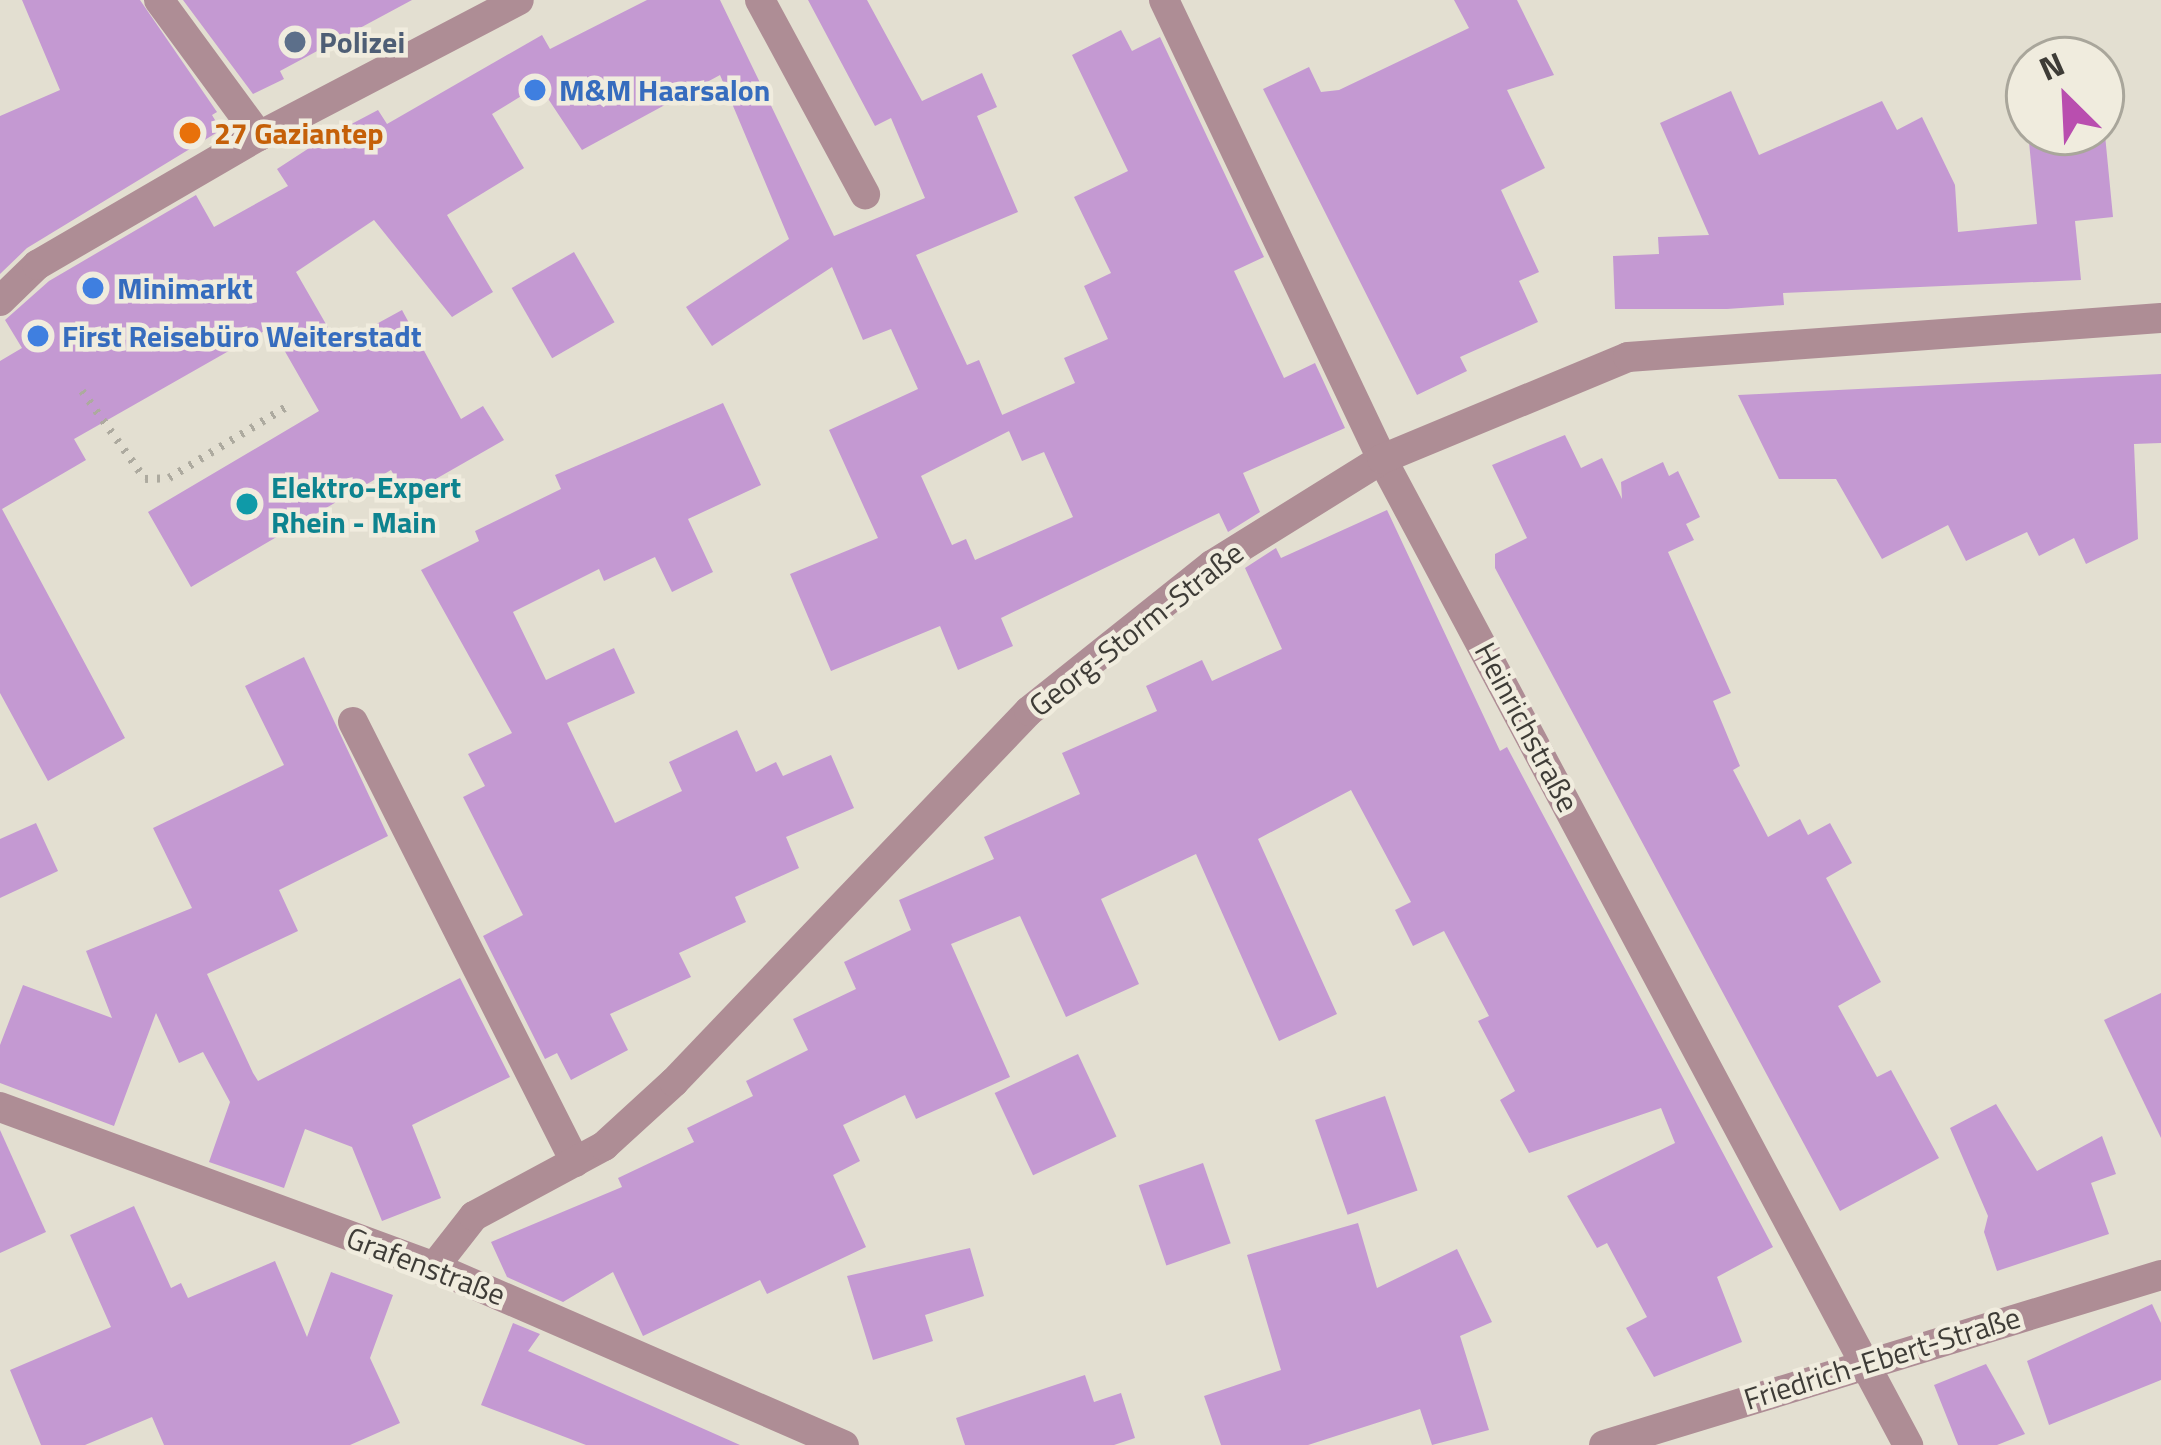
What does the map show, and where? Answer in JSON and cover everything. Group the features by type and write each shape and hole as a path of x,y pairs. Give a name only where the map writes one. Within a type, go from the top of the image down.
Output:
{"street":[{"path":"158,0 259,136"},
{"path":"0,301 37,265 259,136 520,0"},
{"path":"760,0 865,194"},
{"name":"Heinrichstraße","path":"1165,0 1382,459 1868,1360 1908,1445"},
{"name":"Georg-Storm-Straße","path":"434,1267 474,1216 604,1146 674,1082 1029,711 1212,565 1382,459 1628,357 2161,318"},
{"path":"353,722 575,1162"},
{"name":"Grafenstraße","path":"0,1107 434,1267 844,1445"},
{"name":"Friedrich-Ebert-Straße","path":"1604,1445 1868,1360 2161,1275"}],"path":[{"path":"82,391 145,479 169,478 288,406"}],"building":[{"path":"22,0 140,0 217,112 212,115 221,130 27,248 0,274 0,116 60,90"},
{"path":"183,0 412,0 280,71 284,79 253,94"},
{"path":"647,0 720,0 834,236 925,198 891,118 875,126 808,0 867,0 922,101 982,73 997,107 977,116 1018,212 916,255 967,365 979,360 1002,415 1075,383 1064,358 1108,339 1084,286 1111,273 1074,197 1128,171 1072,55 1121,30 1132,51 1160,37 1264,257 1234,271 1284,378 1315,363 1345,428 1243,473 1260,512 1228,532 1219,513 1001,618 1013,646 958,670 940,626 831,671 790,574 878,538 829,430 918,389 891,329 863,340 832,267 712,346 686,307 789,239 720,75 582,150 539,85 492,114 524,168 447,215 493,292 452,317 374,220 296,272 338,345 402,310 461,419 483,406 504,440 406,496 391,470 191,587 148,512 319,411 271,327 74,439 86,460 2,509 125,738 48,781 0,693 0,361 22,348 5,320 49,281 196,195 214,227 288,186 277,169 378,110 387,124 542,35 550,49","holes":["1009,431 1022,461 1044,452 1073,517 975,560 966,539 952,545 921,476"]},
{"path":"1454,0 1517,0 1554,75 1507,90 1545,168 1501,190 1539,272 1519,281 1538,322 1460,357 1467,371 1417,395 1263,89 1309,67 1321,92 1339,90 1469,28"},
{"path":"1731,91 1759,155 1882,101 1897,130 1922,117 1955,185 1958,232 2037,224 2030,156 2107,156 2113,217 2075,221 2081,280 1783,293 1784,305 1727,309 1615,309 1613,256 1659,254 1658,237 1709,235 1660,123"},
{"path":"574,252 614,322 552,358 512,288"},
{"path":"2161,374 2161,443 2134,444 2138,539 2086,564 2074,538 2039,556 2027,532 1966,561 1948,525 1882,559 1836,479 1779,479 1738,395"},
{"path":"723,403 761,485 688,519 713,572 672,592 655,557 604,581 599,569 513,612 546,680 614,648 635,693 567,723 615,823 682,791 669,762 737,730 756,772 776,762 783,776 831,755 854,808 786,837 799,868 735,897 746,922 679,953 691,977 610,1014 628,1050 571,1080 557,1053 545,1059 483,936 523,915 463,797 485,786 468,754 512,733 421,570 479,541 475,531 561,489 555,475"},
{"path":"1565,435 1581,468 1602,458 1622,499 1621,482 1663,462 1669,476 1678,471 1700,517 1686,524 1694,540 1668,552 1731,693 1713,701 1740,766 1733,770 1768,837 1800,819 1808,835 1830,823 1852,863 1826,878 1881,982 1838,1006 1877,1077 1891,1070 1939,1158 1840,1211 1495,568 1495,554 1527,538 1492,465"},
{"path":"1387,510 1500,751 1507,747 1773,1247 1717,1277 1742,1342 1654,1377 1626,1328 1647,1317 1607,1243 1597,1248 1567,1196 1675,1143 1661,1108 1529,1153 1500,1100 1515,1091 1478,1021 1489,1016 1444,931 1413,946 1395,910 1411,902 1351,790 1258,839 1337,1014 1279,1041 1196,854 1101,899 1139,984 1066,1017 1020,916 951,944 1010,1077 916,1119 905,1095 843,1125 860,1161 833,1175 866,1247 767,1294 760,1280 643,1336 613,1272 563,1302 507,1277 491,1242 622,1187 618,1178 694,1142 687,1128 753,1096 746,1081 808,1050 793,1019 856,989 844,962 911,930 899,900 994,859 984,837 1080,794 1062,753 1157,711 1146,686 1202,660 1212,681 1282,649 1245,568 1276,548 1281,558"},
{"path":"304,657 388,836 279,890 298,931 207,974 253,1073 258,1081 460,978 510,1077 412,1125 441,1198 382,1221 352,1147 305,1129 284,1188 209,1162 230,1102 203,1052 179,1063 156,1013 114,1126 0,1083 0,1045 23,985 112,1018 86,951 192,908 153,828 284,765 245,686"},
{"path":"36,823 58,871 0,898 0,839"},
{"path":"2161,993 2161,1138 2104,1020"},
{"path":"1078,1054 1116,1136 1033,1175 995,1093"},
{"path":"1385,1096 1418,1191 1348,1215 1315,1120"},
{"path":"1996,1104 2037,1171 2102,1136 2116,1174 2091,1183 2109,1234 1997,1271 1984,1232 1988,1216 1950,1128"},
{"path":"0,1130 46,1232 0,1253"},
{"path":"1203,1163 1231,1243 1166,1266 1139,1185"},
{"path":"134,1206 171,1288 181,1283 188,1298 275,1261 307,1337 331,1272 393,1295 370,1358 400,1423 350,1445 164,1445 152,1417 85,1445 41,1445 10,1370 111,1327 70,1235"},
{"path":"1358,1223 1377,1288 1457,1249 1492,1322 1460,1336 1489,1430 1432,1445 1420,1409 1308,1445 1221,1445 1204,1396 1281,1370 1247,1255"},
{"path":"970,1248 984,1296 925,1315 933,1341 873,1360 847,1276"},
{"path":"2152,1304 2161,1323 2161,1380 2049,1425 2027,1361"},
{"path":"513,1323 540,1334 528,1351 740,1445 586,1445 481,1405"},
{"path":"1986,1364 2025,1434 1997,1445 1958,1445 1934,1385"},
{"path":"1085,1375 1094,1402 1121,1393 1135,1438 1114,1445 965,1445 956,1418"}],"place":[{"name":"Polizei","path":"295,42"},
{"name":"M&M Haarsalon","path":"535,90"},
{"name":"27 Gaziantep","path":"190,133"},
{"name":"Minimarkt","path":"93,288"},
{"name":"First Reisebüro Weiterstadt","path":"38,336"},
{"name":"Elektro-Expert Rhein - Main","path":"247,504"}]}
